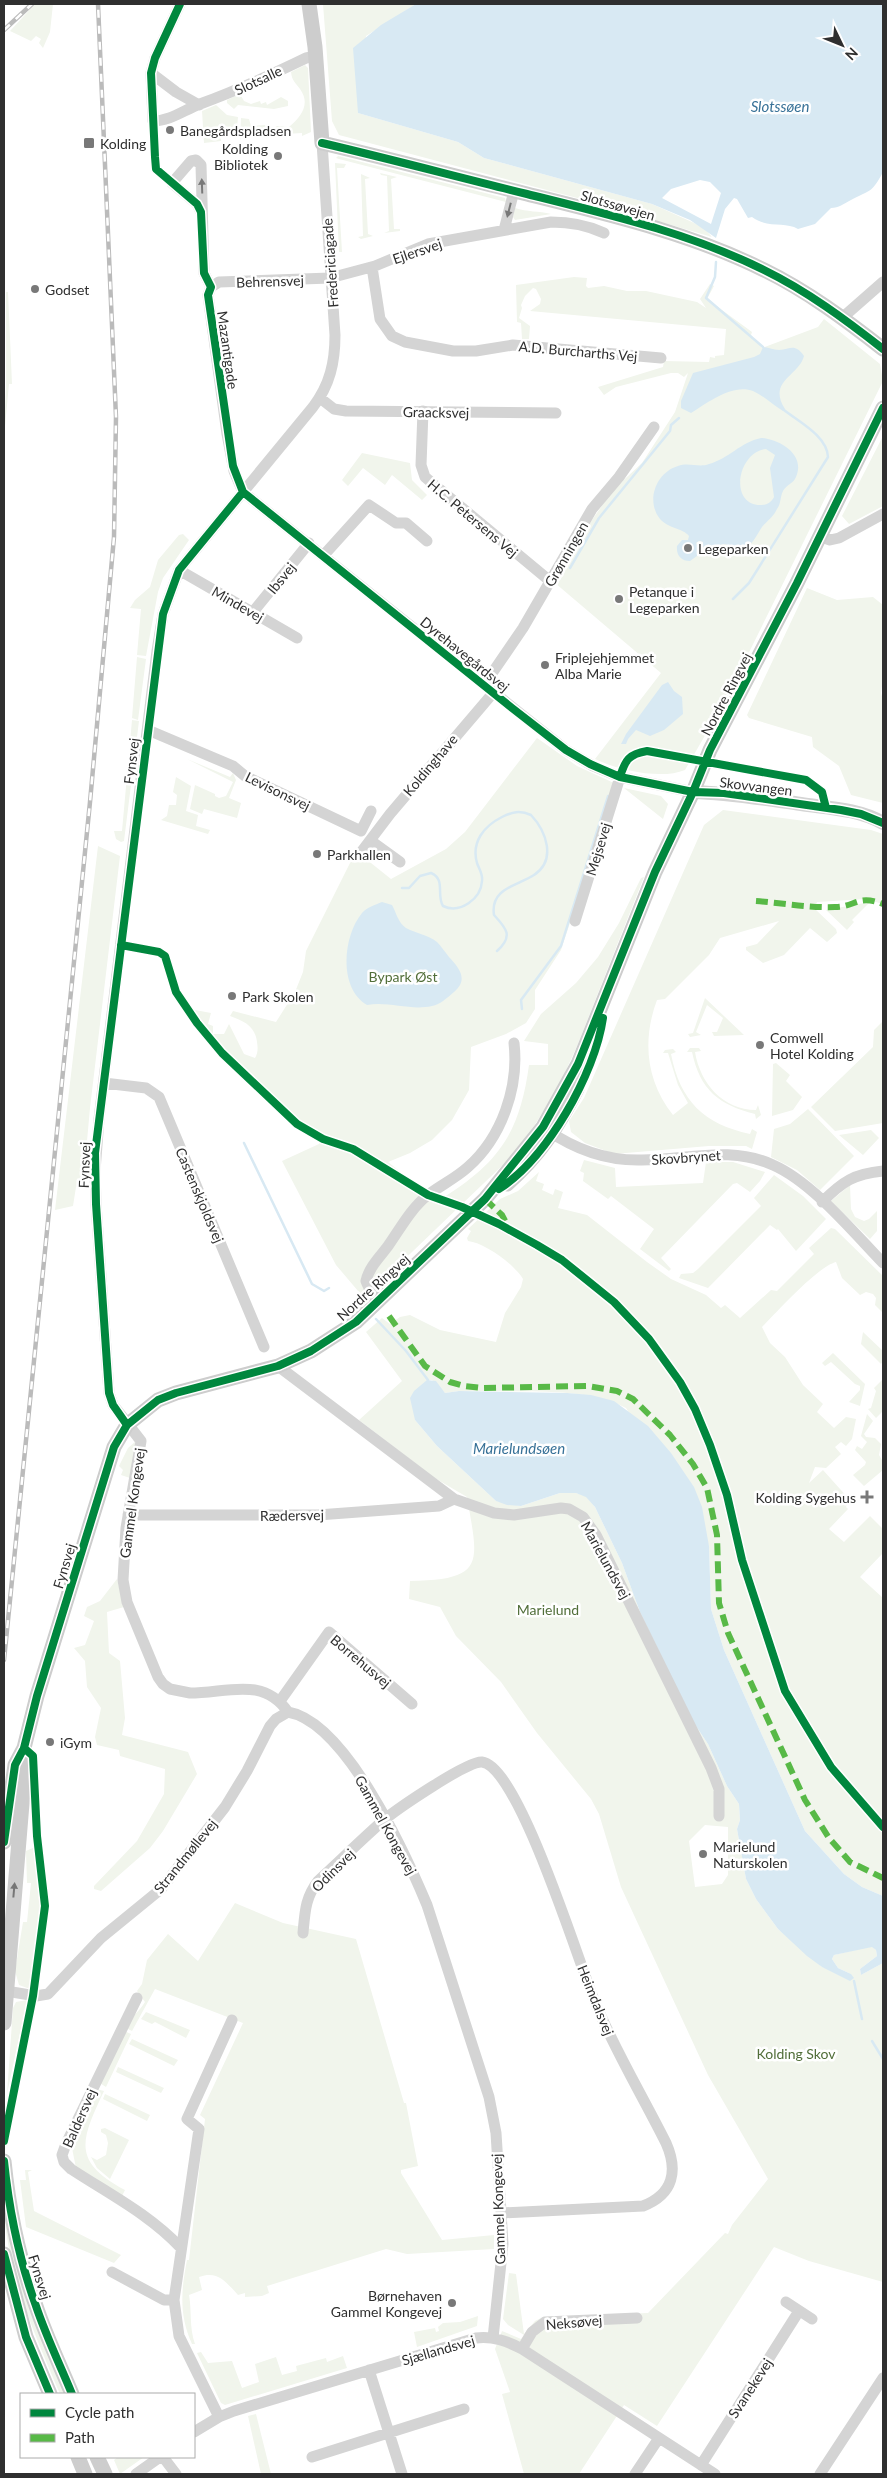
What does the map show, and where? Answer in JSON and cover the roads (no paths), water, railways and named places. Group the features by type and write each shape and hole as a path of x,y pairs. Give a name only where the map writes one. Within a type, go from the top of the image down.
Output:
{"main road":[{"name":"Fredericiagade","path":"309,4 316,56 322,143"},
{"name":"Slotssøvejen","path":"322,143 638,223 732,256 786,282 842,318 883,349"},
{"name":"Nordre Ringvej","path":"127,1426 149,1406 167,1396 278,1366 332,1339 376,1304 485,1199 524,1170 548,1131 578,1064 606,999 655,872 694,792 710,750 797,583 883,408"},
{"name":"Fynsvej","path":"4,1842 14,1765 24,1748 37,1696 114,1447 127,1426"},
{"name":"Fynsvej","path":"4,2023 4,1990 25,1767 24,1748"},
{"name":"Fynsvej","path":"4,2161 13,2225 25,2272 36,2306 72,2393"},
{"name":"Fynsvej","path":"4,2254 26,2337 50,2393"},
{"path":"78,2458 85,2474"},
{"path":"98,2458 105,2474"}],"street":[{"path":"180,4 155,58 151,73 153,122 163,121 199,104"},
{"name":"Slotsalle","path":"199,104 218,99 306,58 316,56"},
{"path":"151,73 176,92 199,104"},
{"path":"175,115 176,92"},
{"name":"Fredericiagade","path":"243,492 320,398 327,386 335,356 322,143"},
{"path":"191,161 199,161 201,212 196,204 172,183 191,161"},
{"path":"504,230 514,191"},
{"name":"Mazantigade","path":"201,212 204,273 211,287 208,295 227,434 234,472 243,492"},
{"name":"Ejlersvej","path":"330,278 372,267 428,244 504,230 567,222 590,227 604,233"},
{"name":"A.D. Burcharths Vej","path":"372,267 380,319 392,336 405,342 453,350 476,351 514,346 661,358"},
{"name":"Behrensvej","path":"211,287 219,282 330,278"},
{"path":"842,318 883,282"},
{"name":"Graacksvej","path":"320,398 334,409 346,411 556,413"},
{"name":"H.C. Petersens Vej","path":"423,412 421,465 425,477 550,581"},
{"name":"Grønningen","path":"488,689 592,509 619,477 654,427"},
{"name":"Dyrehavegårdsvej","path":"243,492 566,750 593,766 620,777 694,792"},
{"name":"Fynsvej","path":"127,1426 113,1405 109,1393 106,1370 94,1171 104,1083 163,614 179,570 243,492"},
{"path":"324,556 369,505 396,523 406,523 427,541"},
{"path":"819,536 830,540 839,538 883,514"},
{"name":"Ibsvej","path":"253,612 309,544"},
{"name":"Mindevej","path":"179,570 297,638"},
{"name":"Koldinghave","path":"362,851 488,689"},
{"name":"Levisonsvej","path":"148,730 233,766 245,776 361,831 371,811"},
{"name":"Mejsevej","path":"575,921 620,777"},
{"name":"Skovvangen","path":"694,792 724,793 780,801 854,813 880,820"},
{"path":"371,841 400,862"},
{"path":"376,1304 366,1281 371,1268 414,1209 428,1195 470,1166 498,1127 511,1091 514,1043"},
{"name":"Castenskjoldsvej","path":"104,1083 146,1088 159,1097 264,1347"},
{"name":"Skovbrynet","path":"548,1131 581,1150 610,1159 643,1160 722,1153 758,1159 773,1164 797,1178 883,1263"},
{"path":"822,1202 840,1184 860,1174 883,1170"},
{"name":"Marielundsvej","path":"278,1366 454,1499 501,1514 514,1515 561,1508 577,1512 583,1517 596,1535 711,1768 719,1789 718,1816"},
{"name":"Gammel Kongevej","path":"127,1426 139,1438 141,1446 128,1515 123,1580 127,1602 154,1669 163,1684 180,1692 190,1693 246,1688 256,1689 280,1701 288,1712 300,1714 312,1722 335,1743 357,1770 386,1819 427,1905 489,2097 496,2133 502,2258 493,2338"},
{"name":"Rædersvej","path":"128,1515 318,1515 439,1506 454,1499"},
{"name":"Borrehusvej","path":"280,1701 329,1632 412,1704"},
{"name":"Strandmøllevej","path":"4,1990 36,1996 48,1994 101,1938 161,1889 224,1807 248,1771 270,1726 276,1719 288,1712"},
{"name":"Heimdalsvej","path":"386,1819 457,1771 475,1762 489,1764 496,1770 508,1788 542,1861 564,1915 596,2005 666,2143 674,2164 674,2174 664,2191 650,2203 643,2206 501,2213"},
{"name":"Odinsvej","path":"304,1933 305,1906 309,1892 318,1881 386,1819"},
{"name":"Baldersvej","path":"137,1998 73,2128 62,2155 64,2162 71,2169 138,2210 166,2232 181,2248"},
{"path":"219,2417 179,2336 174,2300 199,2129 187,2119 232,2020"},
{"path":"112,2272 164,2300 174,2300"},
{"path":"786,2302 812,2319"},
{"name":"Svanekevej","path":"700,2465 799,2311"},
{"name":"Neksøvej","path":"522,2349 532,2332 545,2322 637,2318"},
{"name":"Sjællandsvej","path":"195,2431 219,2417 476,2338 493,2338 522,2349 715,2474"},
{"path":"369,2370 402,2474"},
{"path":"820,2474 883,2378"},
{"path":"312,2457 464,2409"},
{"path":"635,2474 659,2438"},
{"path":"138,2472 159,2458"},
{"path":"162,2458 176,2474"}],"water":[{"name":"Slotssøen","path":"416,4 883,4 883,172 870,190 841,206 831,208 815,224 798,229 788,225 764,223 752,217 748,218 737,199 734,198 725,209 716,238 690,220 652,204 484,158 458,142 358,113 353,48 381,25","holes":["700,180 710,182 721,193 711,224 662,198 671,189"]},
{"path":"763,347 779,350 795,348 804,356 801,363 782,385 780,400 785,409 783,411 757,393 745,389 720,395 691,413 681,408 681,401 693,373 754,357 760,354"},
{"path":"761,438 775,441 789,449 797,461 796,477 783,491 776,512 762,527 751,544 743,549 731,551 726,544 702,547 703,542 699,541 696,543 699,548 697,556 690,561 682,559 677,552 677,546 682,540 688,540 689,536 664,522 656,512 654,495 659,480 664,474 678,466 716,462 754,440","holes":["766,449 775,455 770,468 774,497 766,504 751,503 744,498 741,489 740,479 743,469 748,460 756,453"]},
{"path":"668,682 674,691 682,697 683,714 664,730 650,736 636,730 626,744 621,744 626,734 662,685"},
{"path":"382,902 392,905 403,926 437,942 459,969 462,978 459,987 441,1002 424,1007 383,1004 367,1005 351,987 346,961 351,935 362,913"},
{"name":"Marielundsøen","path":"427,1380 436,1381 445,1393 459,1391 567,1393 591,1395 614,1401 648,1426 671,1453 694,1487 702,1507 709,1546 711,1609 724,1650 805,1831 844,1874 862,1887 883,1896 883,1963 861,1975 860,1969 877,1956 876,1950 872,1947 834,1955 832,1959 838,1968 851,1974 854,1978 850,1981 822,1967 778,1929 756,1899 746,1879 737,1829 740,1820 739,1804 727,1786 708,1744 692,1720 640,1612 622,1563 595,1507 586,1497 576,1493 560,1493 521,1506 507,1505 496,1501 437,1446 415,1420 410,1398 414,1391"}],"waterway":[{"path":"716,262 715,277 706,298 763,347"},
{"path":"733,599 749,583 828,457 823,442 818,436 784,410"},
{"path":"570,568 599,518 670,431 671,425 679,418"},
{"path":"522,1009 521,1000 561,946 608,796"},
{"path":"402,888 409,888 420,876 431,873 436,876 440,883 440,897 443,906 450,908 463,906 474,899 481,888 481,874 476,855 480,836 490,825 506,815 520,812 531,815 545,837 547,854 541,869 534,875 506,889 496,899 494,915 505,928 507,936 497,951"},
{"path":"244,1143 312,1284 324,1291 329,1288"},
{"path":"376,1319 406,1351 428,1380"},
{"path":"854,1981 862,2019"},
{"path":"872,2041 883,2059"}],"railway":[{"path":"4,30 32,4"},
{"path":"4,1660 90,802 114,537 116,417 98,4"}],"place":[{"name":"Banegårdspladsen","path":"170,130"},
{"name":"Kolding","path":"89,143"},
{"name":"Kolding Bibliotek","path":"278,156"},
{"name":"Godset","path":"35,289"},
{"name":"Legeparken","path":"688,548"},
{"name":"Petanque i Legeparken","path":"619,599"},
{"name":"Friplejehjemmet Alba Marie","path":"545,665"},
{"name":"Parkhallen","path":"317,854"},
{"name":"Park Skolen","path":"232,996"},
{"name":"Comwell Hotel Kolding","path":"760,1045"},
{"name":"Kolding Sygehus","path":"867,1497"},
{"name":"iGym","path":"50,1742"},
{"name":"Marielund Naturskolen","path":"703,1854"},
{"name":"Børnehaven Gammel Kongevej","path":"452,2303"}],"park label":[{"name":"Bypark Øst","path":"403,976"},
{"name":"Marielund","path":"548,1609"},
{"name":"Kolding Skov","path":"796,2053"}]}
